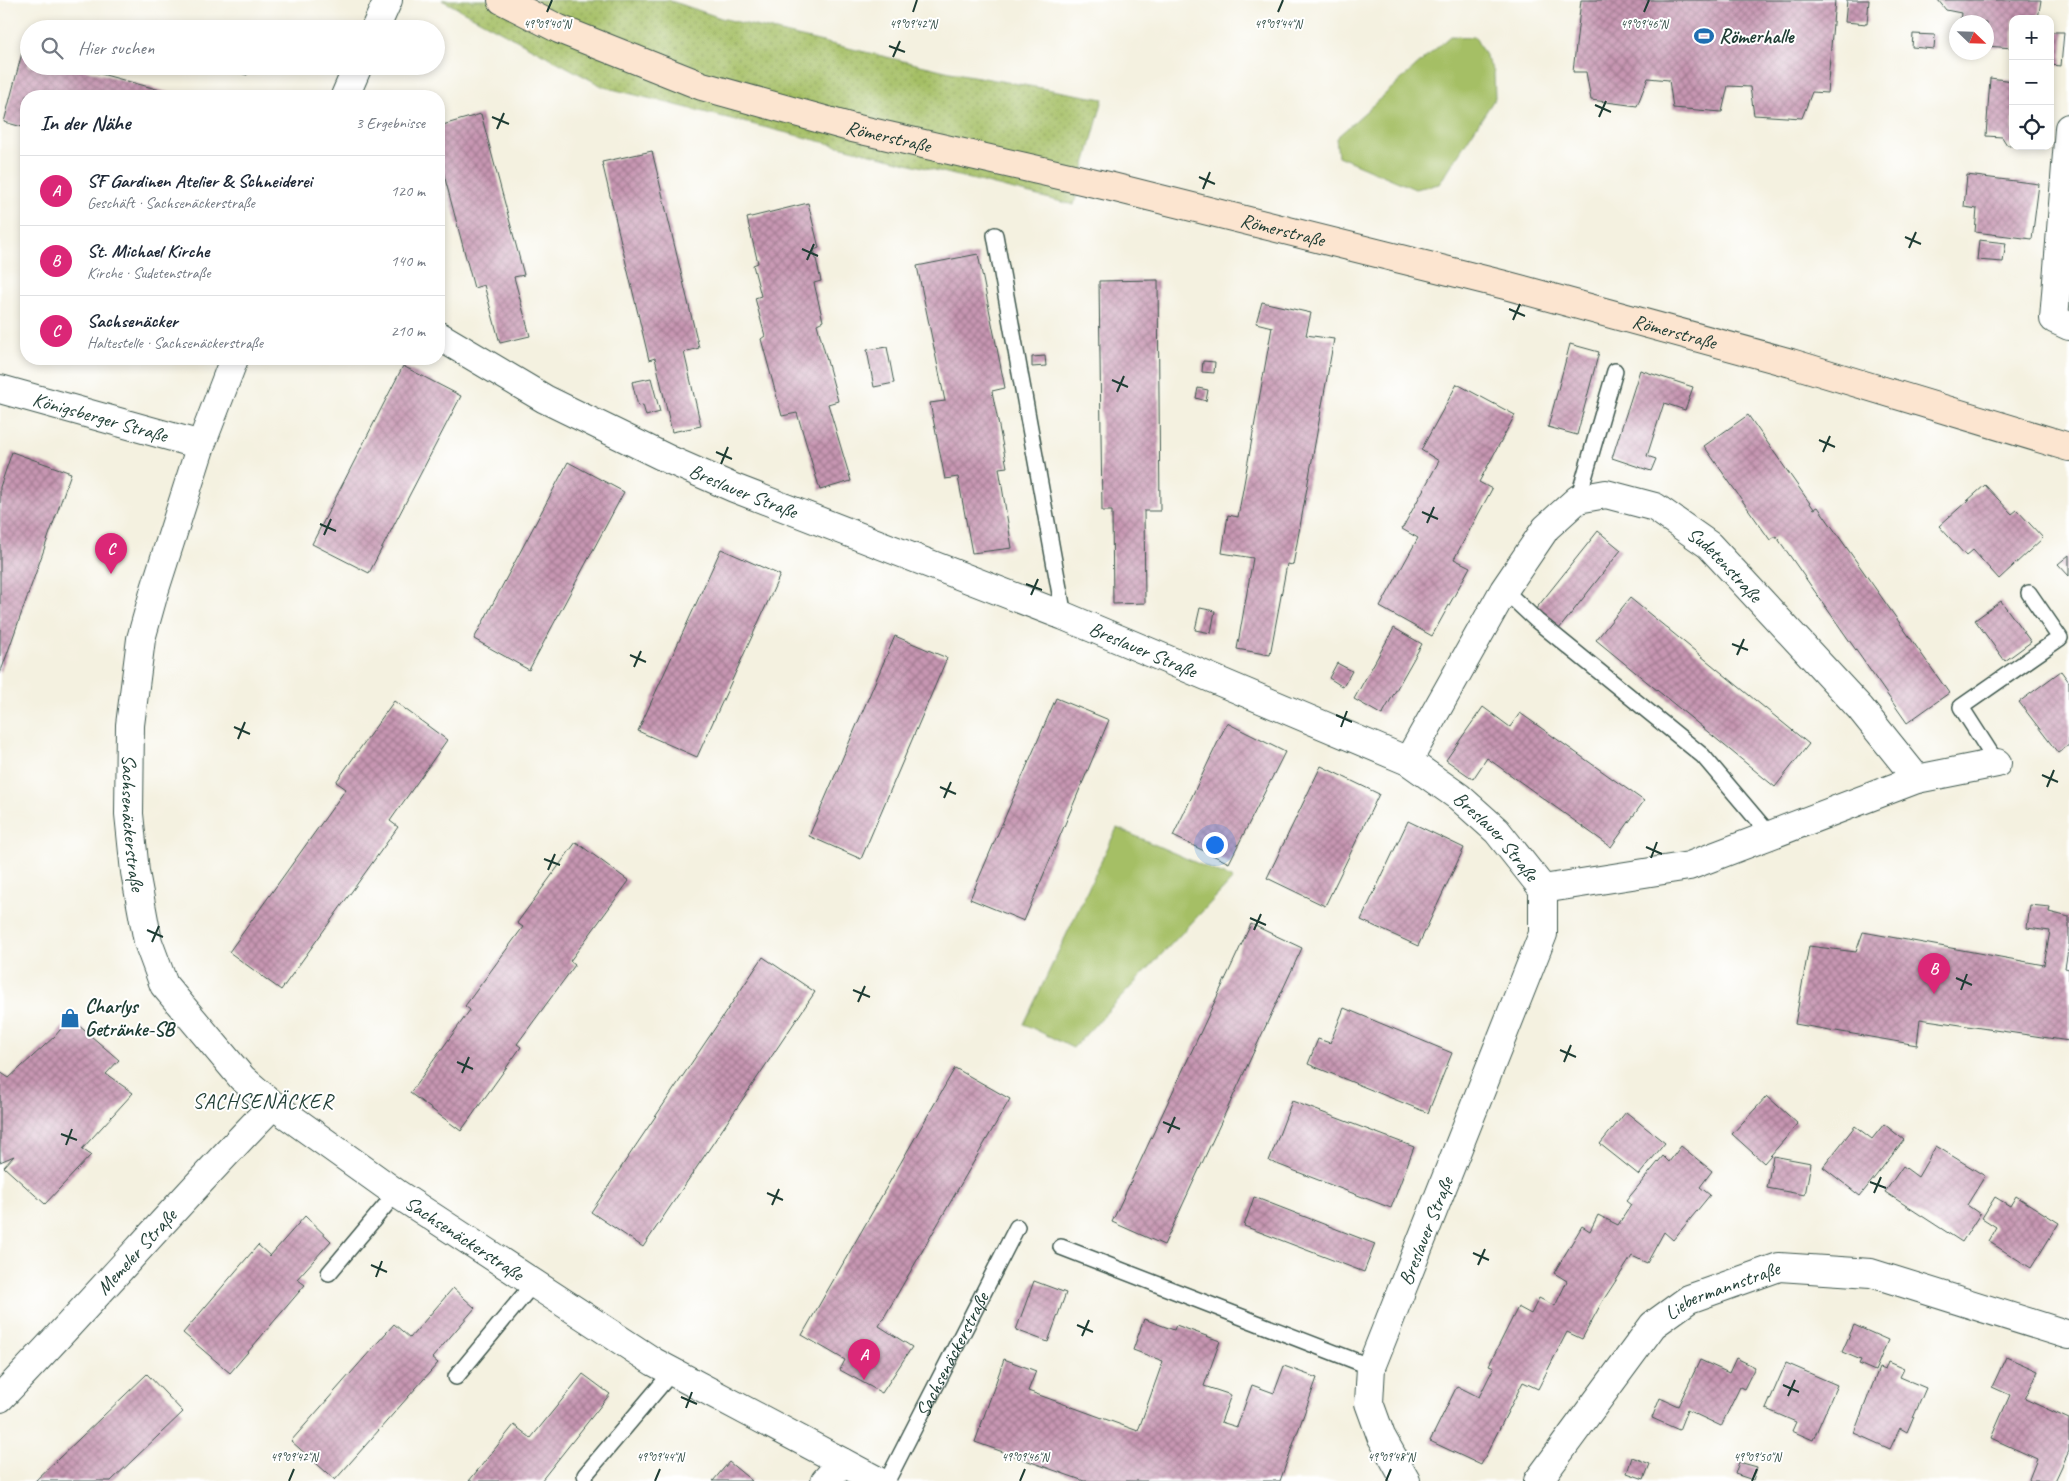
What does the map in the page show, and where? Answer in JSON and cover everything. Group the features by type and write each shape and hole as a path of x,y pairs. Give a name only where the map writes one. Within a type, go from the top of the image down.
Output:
{"main road":[{"name":"Römerstraße","path":"502,0 559,29 702,86 853,128 1108,186 1505,285 1791,363 2069,447"}],"street":[{"path":"379,20 388,0"},
{"path":"348,90 354,75"},
{"path":"2069,128 2054,320 2069,326"},
{"name":"Breslauer Straße","path":"445,340 545,399 670,460 734,488 1064,616 1408,760 1459,797 1497,831 1543,889 1543,934 1371,1367 1368,1403 1381,1436 1406,1481"},
{"name":"Sachsenäckerstraße","path":"232,365 201,445 169,542 141,639 130,725 128,814 134,862 148,942 164,985 242,1078 273,1105 396,1193 533,1284 833,1471 878,1481"},
{"name":"Königsberger Straße","path":"0,389 201,445"},
{"name":"Sudetenstraße","path":"1578,499 1606,494 1655,507 1709,545 1860,708 1917,779"},
{"path":"1408,760 1504,590 1546,528 1578,499"},
{"path":"1543,889 1689,866 1917,779 1997,763"},
{"name":"Memeler Straße","path":"0,1398 60,1335 214,1165 273,1105"},
{"name":"Liebermannstraße","path":"1538,1481 1653,1325 1688,1299 1779,1266 1871,1273 2069,1334"}],"lane":[{"name":"Breslauer Straße","path":"995,235 1064,616"},
{"path":"1578,499 1615,371"},
{"path":"1504,590 1537,621 1702,756 1770,835"},
{"path":"1997,763 1961,707 2060,638 2028,592"},
{"name":"Sachsenäckerstraße","path":"329,1273 396,1193"},
{"name":"Sachsenäckerstraße","path":"887,1481 1017,1227"},
{"path":"1061,1247 1371,1367"},
{"name":"Sachsenäckerstraße","path":"456,1377 533,1284"},
{"path":"585,1475 672,1372"}],"green space":[{"path":"442,0 668,0 721,18 950,72 1103,99 1074,205 604,87"},
{"path":"1450,36 1475,37 1494,72 1495,98 1439,184 1415,189 1338,156 1336,138"},
{"path":"1117,828 1233,879 1073,1048 1024,1024"}],"building":[{"name":"Römerhalle","path":"1581,0 1835,0 1827,93 1812,92 1802,118 1754,115 1750,87 1728,86 1722,112 1673,108 1669,80 1648,78 1637,106 1591,100 1586,72 1573,72"},
{"name":"Römerhalle","path":"1847,0 1869,0 1867,24 1845,22"},
{"path":"1938,0 2041,0 2039,15 2009,15 2009,48 1994,47 1994,15 1961,15 1961,13 1946,10"},
{"path":"2054,32 2064,32 2061,66 2054,65"},
{"path":"1913,34 1935,35 1934,49 1912,47"},
{"path":"20,61 20,75 105,75 160,90 20,90 20,126 4,122"},
{"path":"1990,78 2009,80 2009,145 2007,145 2002,137 1986,136"},
{"path":"481,114 524,275 514,277 530,336 500,343 484,285 474,288 445,179 445,124"},
{"path":"652,151 699,348 684,352 701,426 672,432 655,358 649,360 602,162"},
{"path":"1967,175 2039,184 2032,239 1975,232 1977,209 1964,207"},
{"path":"808,203 819,248 814,250 821,281 814,283 823,321 817,324 838,401 828,404 851,481 820,490 797,413 782,416 761,339 765,336 755,298 761,296 753,265 758,263 747,218"},
{"path":"1979,240 2006,243 2003,262 1977,260"},
{"path":"978,254 1005,388 992,391 1007,467 999,468 1012,548 972,553 958,477 945,479 930,403 945,401 917,266"},
{"path":"1158,280 1160,511 1144,511 1145,603 1113,604 1112,511 1102,511 1099,281"},
{"path":"1262,302 1311,313 1306,335 1334,339 1293,565 1287,564 1270,655 1237,649 1253,558 1222,553 1228,515 1238,517 1272,327 1256,323"},
{"path":"1570,344 1599,352 1577,435 1548,427"},
{"path":"887,347 894,383 874,387 867,350"},
{"path":"1045,356 1046,366 1032,367 1032,357"},
{"path":"1203,361 1215,362 1214,373 1202,372"},
{"path":"403,366 461,396 369,573 312,544"},
{"path":"1640,370 1693,387 1685,410 1664,403 1647,456 1656,459 1651,471 1612,458"},
{"path":"651,378 660,412 646,416 643,405 638,406 632,382"},
{"path":"1457,384 1515,415 1479,482 1492,489 1454,559 1470,567 1432,636 1380,607 1418,538 1402,529 1439,461 1421,450"},
{"path":"1198,388 1208,390 1206,401 1196,398"},
{"path":"1748,415 1814,509 1818,507 1949,693 1907,723 1776,536 1770,540 1704,446"},
{"path":"12,452 71,473 0,674 0,487"},
{"path":"568,462 624,492 529,670 474,639"},
{"path":"1985,485 2012,514 2017,510 2043,538 1999,579 1973,550 1966,556 1939,526"},
{"path":"1598,531 1621,550 1559,629 1535,610"},
{"path":"721,549 780,575 697,757 638,731"},
{"path":"2069,555 2069,576 2058,564"},
{"path":"1630,598 1809,744 1775,787 1596,640"},
{"path":"2001,601 2031,642 2005,661 1975,620"},
{"path":"1200,608 1215,611 1211,633 1195,630"},
{"path":"1394,628 1422,644 1382,715 1354,699"},
{"path":"895,636 947,658 861,859 809,836"},
{"path":"1337,663 1352,671 1343,687 1329,678"},
{"path":"2061,671 2069,682 2069,745 2058,753 2019,702"},
{"path":"1056,698 1109,720 1024,921 970,899"},
{"path":"394,701 447,740 390,821 398,827 281,990 229,952 346,789 336,782"},
{"path":"1483,707 1510,727 1520,713 1644,801 1611,847 1487,758 1473,779 1446,760"},
{"path":"1227,723 1285,752 1229,863 1173,836"},
{"path":"1321,766 1379,794 1325,906 1267,878"},
{"path":"1408,821 1464,848 1418,946 1361,920"},
{"path":"576,842 629,881 570,961 575,965 517,1044 521,1047 461,1131 410,1093 470,1010 465,1006 523,927 517,923"},
{"path":"2030,905 2050,907 2049,912 2069,917 2069,944 2065,968 2069,969 2069,1041 1920,1019 1917,1045 1795,1024 1809,946 1856,952 1863,932 2044,965 2050,931 2027,928"},
{"path":"1251,924 1302,948 1164,1245 1112,1222"},
{"path":"763,957 815,992 643,1247 591,1212"},
{"path":"1344,1008 1452,1053 1428,1113 1308,1064 1318,1039 1330,1043"},
{"path":"70,1018 119,1060 106,1074 133,1093 82,1149 91,1155 45,1204 4,1167 14,1156 0,1162 0,1072 9,1078 55,1036"},
{"path":"955,1068 1010,1099 879,1326 912,1347 882,1393 840,1370 845,1360 802,1335"},
{"path":"1767,1096 1798,1124 1764,1163 1732,1134"},
{"path":"1292,1101 1414,1147 1391,1208 1269,1161"},
{"path":"1626,1112 1665,1143 1639,1175 1600,1144"},
{"path":"1884,1124 1904,1140 1860,1196 1823,1167 1855,1126 1872,1139"},
{"path":"1681,1146 1712,1171 1700,1187 1710,1195 1673,1240 1664,1232 1647,1263 1632,1256 1602,1302 1582,1339 1567,1332 1538,1389 1523,1382 1481,1465 1430,1441 1457,1386 1479,1397 1494,1367 1489,1365 1518,1307 1531,1314 1539,1298 1555,1306 1567,1281 1554,1273 1582,1226 1590,1231 1598,1215 1618,1225 1631,1205 1626,1201 1663,1156 1669,1162"},
{"path":"1936,1146 1985,1176 1967,1205 1980,1214 1962,1242 1885,1192 1903,1166 1918,1177"},
{"path":"1773,1156 1811,1163 1805,1195 1767,1188"},
{"path":"2016,1196 2059,1223 2031,1268 1988,1241 1996,1227 1982,1218 1995,1197 2010,1206"},
{"path":"1254,1197 1375,1244 1364,1272 1244,1226"},
{"path":"305,1216 331,1241 297,1279 305,1285 230,1373 183,1333 258,1245 270,1256"},
{"path":"1034,1281 1066,1293 1048,1342 1016,1330"},
{"path":"453,1288 475,1308 432,1358 438,1363 335,1480 291,1441 394,1324 410,1338"},
{"path":"1144,1319 1174,1330 1176,1325 1220,1341 1204,1386 1231,1395 1221,1422 1237,1427 1252,1385 1274,1393 1284,1366 1317,1378 1280,1481 1084,1481 975,1442 1004,1359 1036,1371 1028,1391 1138,1431 1163,1361 1133,1350"},
{"path":"1854,1325 1888,1340 1875,1371 1859,1364 1861,1360 1842,1352"},
{"path":"2006,1357 2038,1371 2025,1399 2069,1419 2069,1451 2055,1481 2030,1481 2029,1479 2037,1459 1991,1438 2010,1395 1992,1387"},
{"path":"1736,1358 1755,1367 1744,1389 1740,1387 1721,1426 1687,1410 1679,1430 1652,1418 1660,1398 1678,1406 1700,1360 1729,1373"},
{"path":"1888,1362 1904,1369 1900,1377 1926,1388 1907,1432 1900,1428 1890,1449 1854,1433 1879,1368 1885,1370"},
{"path":"1786,1363 1837,1385 1813,1440 1792,1431 1796,1422 1766,1409"},
{"path":"147,1374 183,1412 111,1481 35,1481"},
{"path":"583,1374 610,1394 541,1481 469,1481 514,1425 531,1438"},
{"path":"1632,1457 1650,1464 1644,1479 1627,1473"},
{"path":"729,1462 752,1481 713,1481"},
{"path":"1739,1462 1757,1467 1753,1480 1735,1474"}],"place":[{"name":"Römerhalle","path":"1704,36"},
{"name":"Sachsenäcker","path":"111,574"},
{"name":"St. Michael Kirche","path":"1934,994"},
{"name":"Charlys Getränke-SB","path":"70,1018"},
{"name":"SF Gardinen Atelier & Schneiderei","path":"864,1380"}],"district":[{"name":"SACHSENÄCKER","path":"263,1101"}]}
